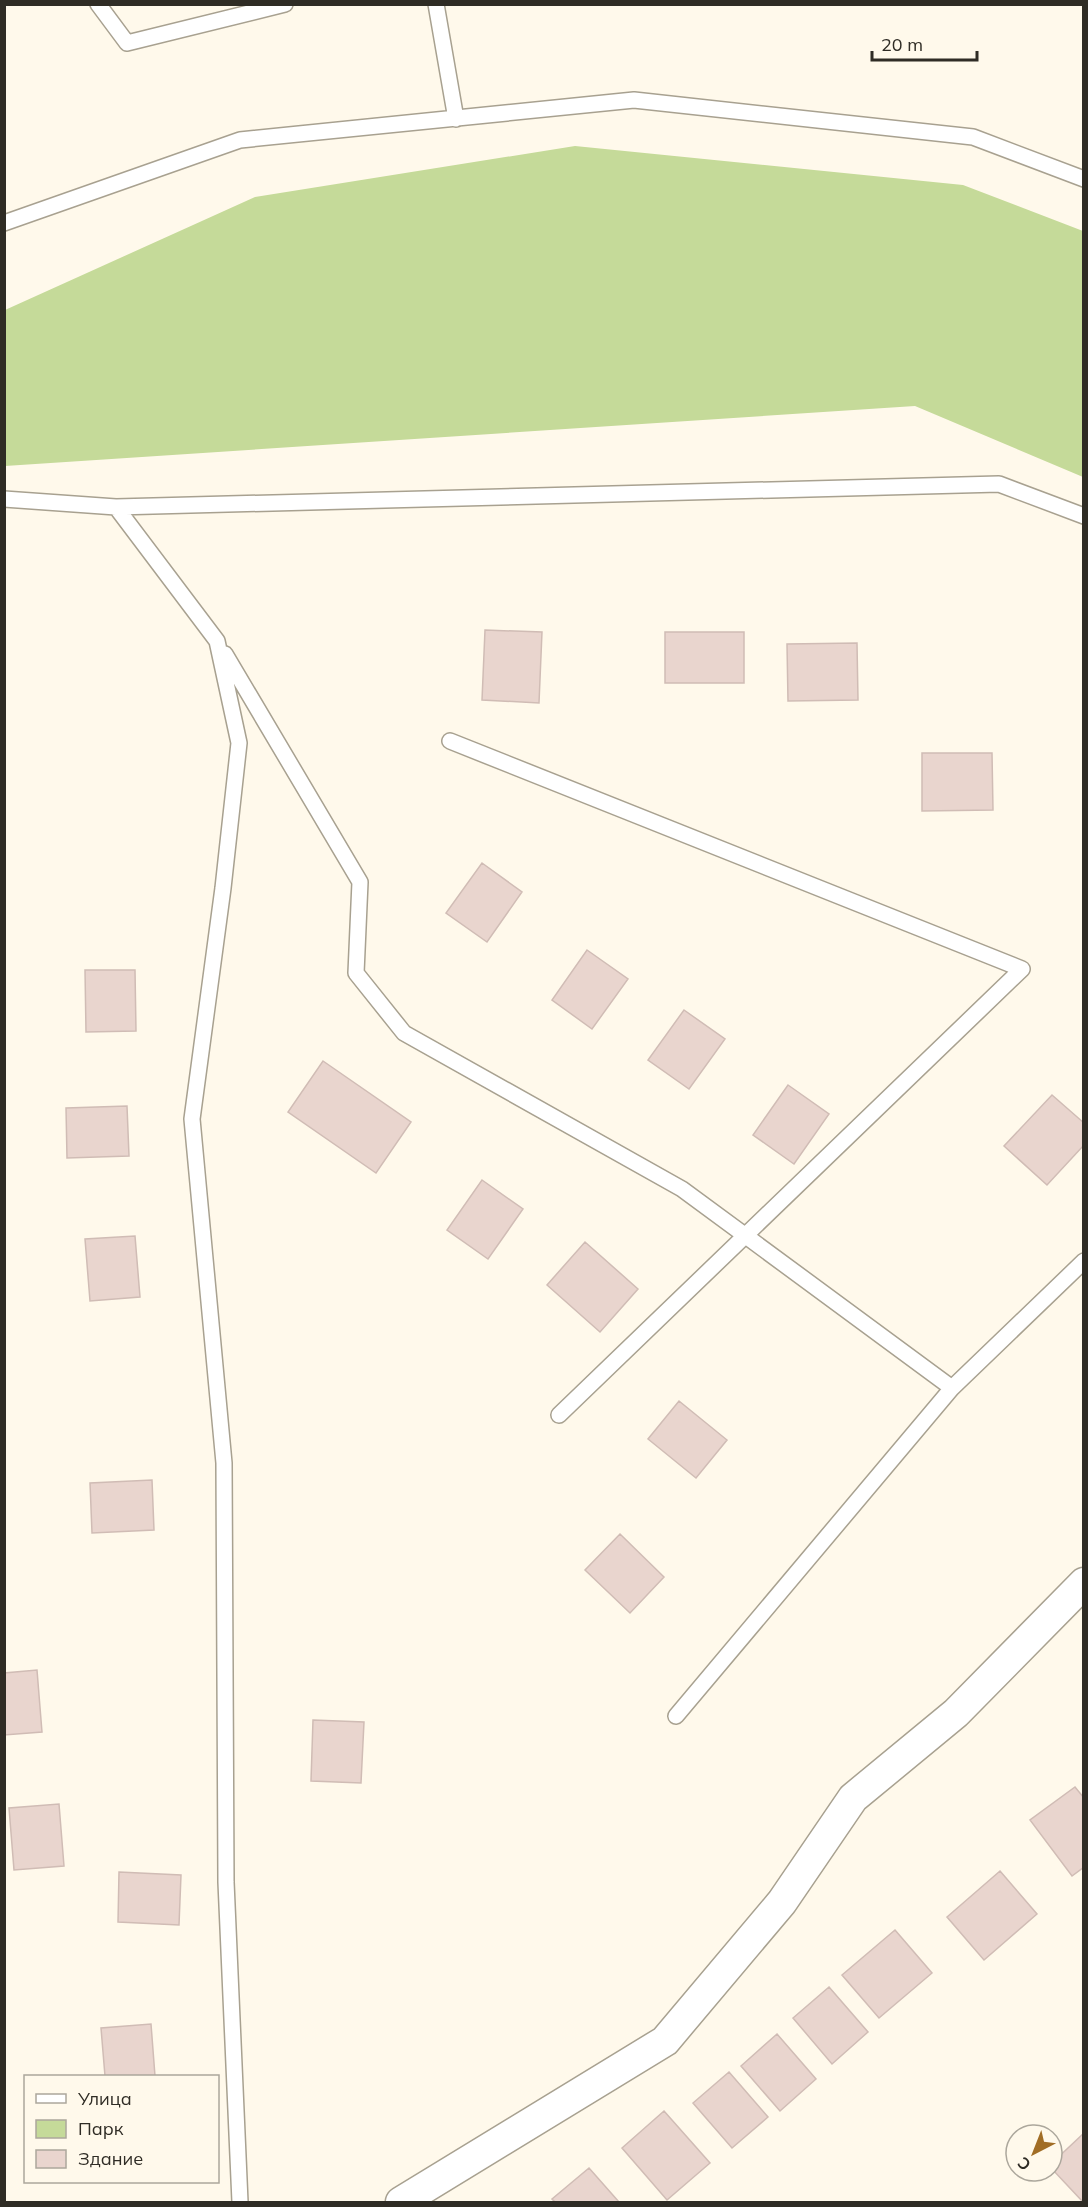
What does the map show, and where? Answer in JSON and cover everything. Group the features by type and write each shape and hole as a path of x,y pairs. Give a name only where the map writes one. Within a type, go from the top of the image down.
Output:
{"street":[{"path":"401,2202 665,2041 782,1902 853,1798 956,1713 1083,1583"}],"lane":[{"path":"98,4 127,43 285,4"},
{"path":"436,4 456,119"},
{"path":"4,223 240,140 634,100 973,137 1083,179"},
{"path":"4,499 116,507 999,484 1083,516"},
{"path":"116,507 218,641 360,882 356,973 404,1033 682,1189 952,1388"},
{"path":"218,641 239,743 223,888 192,1119 224,1463 226,1882 240,2202"},
{"path":"450,741 1022,969 747,1237 559,1415"},
{"path":"676,1716 952,1388 1083,1261"}],"green space":[{"path":"575,146 963,185 1083,231 1083,477 915,406 5,466 5,310 255,197"}],"building":[{"path":"485,630 542,632 539,703 482,700"},
{"path":"665,632 744,632 744,683 665,683"},
{"path":"857,643 858,700 788,701 787,644"},
{"path":"922,753 992,753 993,810 922,811"},
{"path":"482,863 522,892 487,942 446,913"},
{"path":"587,950 628,979 592,1029 552,1000"},
{"path":"85,970 135,970 136,1031 86,1032"},
{"path":"684,1010 725,1039 689,1089 648,1060"},
{"path":"323,1061 411,1122 376,1173 288,1112"},
{"path":"788,1085 829,1114 794,1164 753,1135"},
{"path":"1052,1095 1084,1123 1084,1145 1047,1185 1004,1146"},
{"path":"127,1106 129,1156 67,1158 66,1108"},
{"path":"482,1180 523,1209 488,1259 447,1230"},
{"path":"135,1236 140,1297 90,1301 85,1239"},
{"path":"585,1242 638,1289 600,1332 547,1285"},
{"path":"679,1401 727,1440 696,1478 648,1439"},
{"path":"152,1480 154,1530 92,1533 90,1483"},
{"path":"620,1534 664,1577 630,1613 585,1570"},
{"path":"37,1670 42,1732 4,1735 4,1673"},
{"path":"313,1720 364,1722 361,1783 311,1781"},
{"path":"1075,1787 1084,1798 1084,1867 1072,1876 1030,1820"},
{"path":"59,1804 64,1866 14,1870 9,1808"},
{"path":"1000,1871 1037,1914 984,1960 947,1917"},
{"path":"119,1872 181,1875 179,1925 118,1922"},
{"path":"895,1930 932,1973 879,2018 842,1975"},
{"path":"829,1987 868,2032 832,2064 793,2018"},
{"path":"151,2024 155,2075 105,2075 101,2028"},
{"path":"777,2034 816,2079 780,2111 741,2066"},
{"path":"729,2072 768,2117 732,2148 693,2103"},
{"path":"664,2111 710,2163 667,2200 622,2148"},
{"path":"1084,2133 1084,2202 1064,2182 1064,2152"},
{"path":"589,2168 619,2202 555,2202 552,2199"}]}
